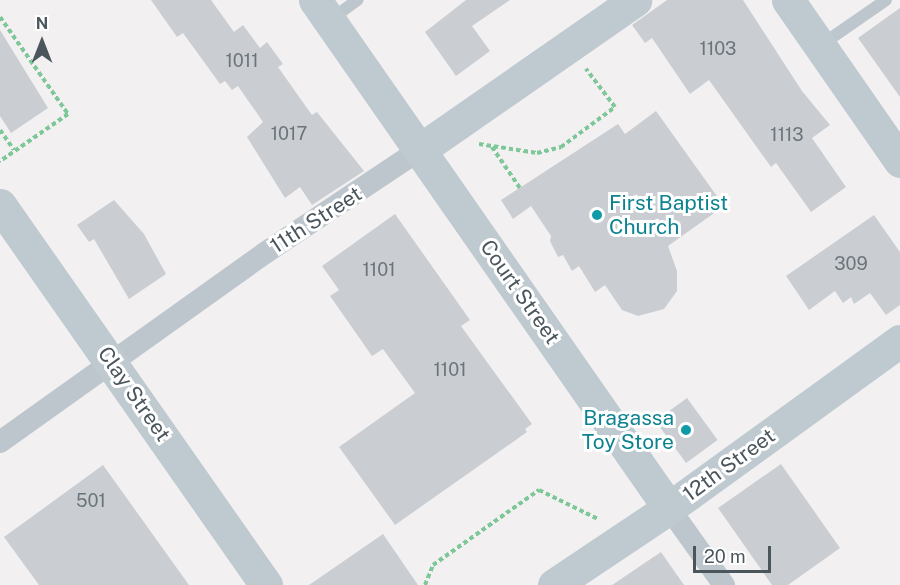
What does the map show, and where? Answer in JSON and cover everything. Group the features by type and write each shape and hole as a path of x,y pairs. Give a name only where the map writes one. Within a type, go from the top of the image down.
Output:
{"street":[{"name":"11th Street","path":"0,442 111,362 635,0"},
{"path":"788,0 900,161"},
{"name":"Court Street","path":"322,10 724,585"},
{"name":"Clay Street","path":"0,205 266,585"},
{"name":"12th Street","path":"554,585 669,508 900,340"}],"lane":[{"path":"322,10 358,0"},
{"path":"820,46 886,0"}],"path":[{"path":"0,17 68,114 0,160"},
{"path":"471,142 549,152 615,107 589,73"},
{"path":"0,130 14,150"},
{"path":"491,146 520,188"},
{"path":"425,585 433,565 539,490 598,519"}],"building":[{"path":"151,0 211,0 234,32 243,25 260,48 267,42 283,64 278,67 312,115 317,112 364,171 312,205 300,187 285,198 247,137 263,122 238,86 232,90 225,81 220,84 183,33 177,37"},
{"path":"466,0 510,0 472,26 490,51 456,76 425,32"},
{"path":"667,0 743,0 802,91 830,125 812,138 846,187 811,212 776,163 771,167 709,80 690,94 652,38 645,43 632,25"},
{"path":"900,8 900,97 858,38"},
{"path":"0,30 48,108 11,133 0,116"},
{"name":"First Baptist Church","path":"656,111 724,206 668,246 677,271 677,291 664,309 638,316 622,310 605,285 595,292 579,266 572,271 563,255 558,257 550,241 551,236 531,206 513,219 501,200 618,124 625,134"},
{"path":"114,200 144,234 166,274 129,299 94,239 89,242 77,225"},
{"path":"395,214 470,320 461,326 532,424 525,429 527,432 395,525 339,447 415,393 383,349 372,356 330,296 339,290 322,266"},
{"path":"874,215 900,252 900,305 886,315 870,293 854,304 851,297 843,303 835,291 809,310 786,276"},
{"name":"Bragassa Toy Store","path":"687,398 718,440 686,463 655,421"},
{"path":"781,464 840,548 788,585 772,585 718,508"},
{"path":"103,465 189,585 39,585 4,537"},
{"path":"383,534 418,585 309,585"},
{"path":"661,552 684,585 612,585"}],"place":[{"name":"First Baptist Church","path":"597,215"},
{"name":"Bragassa Toy Store","path":"686,430"}]}
